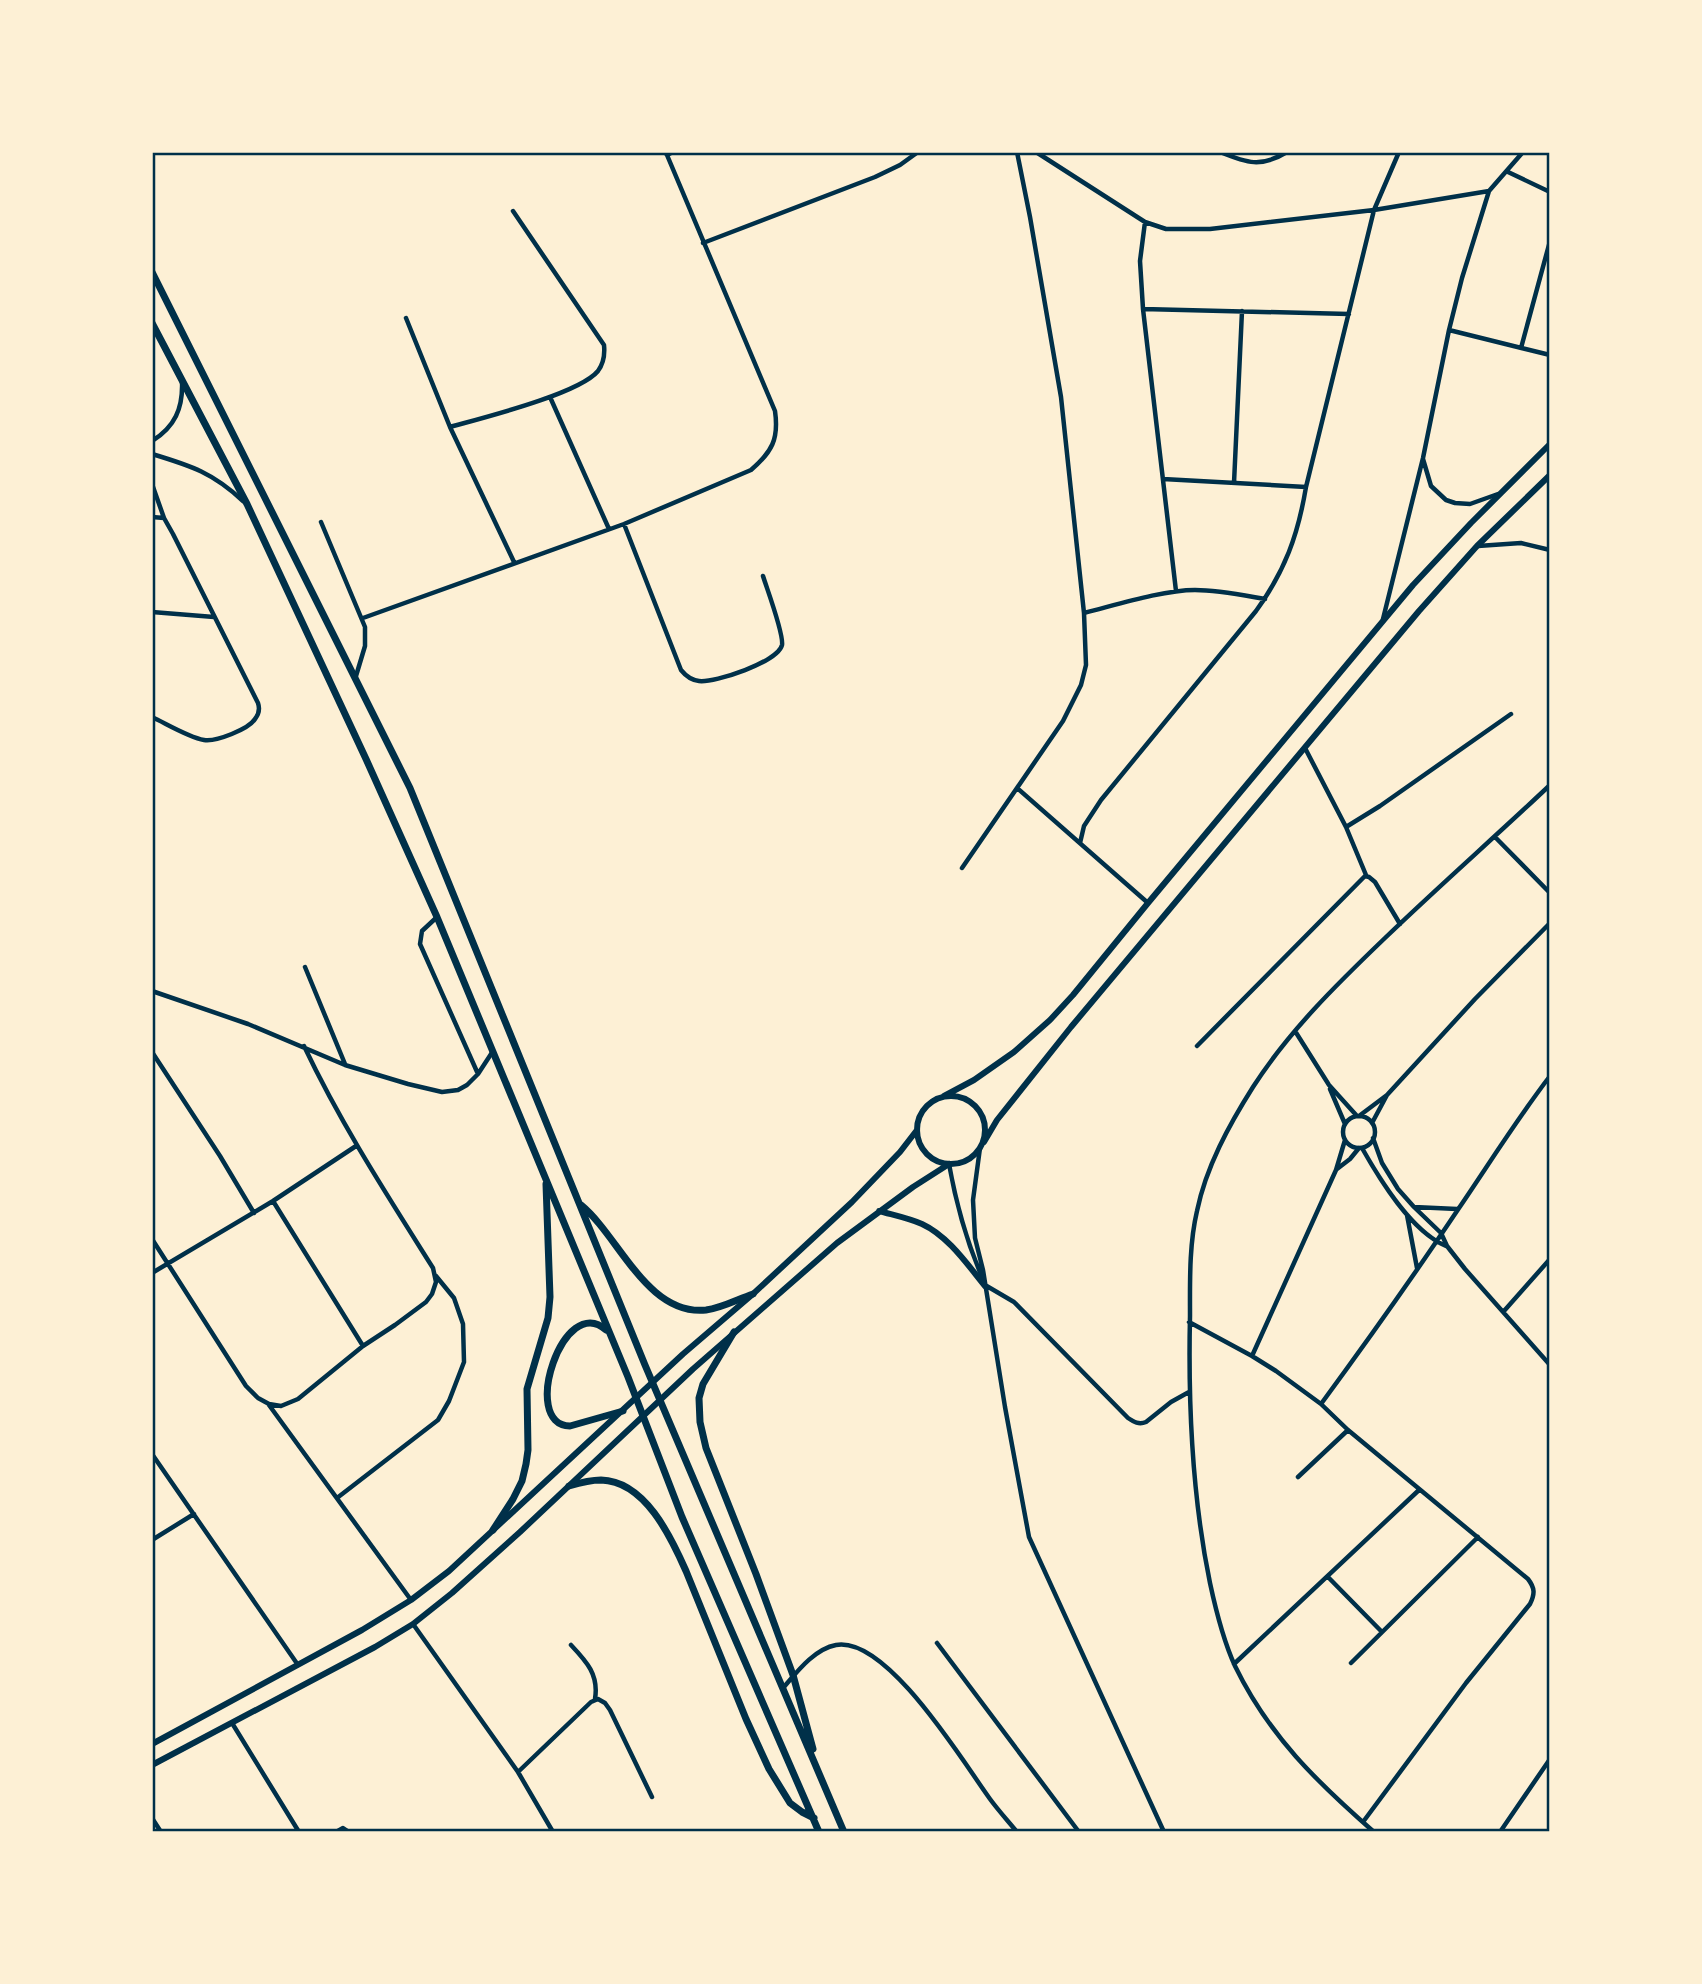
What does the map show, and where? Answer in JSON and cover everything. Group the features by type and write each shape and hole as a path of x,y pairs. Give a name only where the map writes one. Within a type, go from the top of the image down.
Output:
{"highway":[{"path":"152,272 410,788 645,1365 844,1832"},
{"path":"152,323 247,504 437,917 697,1552 820,1832"},
{"path":"493,1530 522,1481 526,1464 527,1388 548,1318 550,1297 546,1180"},
{"path":"579,1204 599,1223 645,1282 668,1301 689,1310 708,1310 752,1294"},
{"path":"611,1337 605,1328 592,1322 578,1325 571,1332 558,1351 550,1373 547,1395 549,1412 554,1421 570,1426 623,1411"},
{"path":"734,1332 703,1384 699,1398 700,1422 706,1448 793,1675 824,1784"},
{"path":"569,1486 602,1480 615,1482 639,1496 658,1517 676,1548 754,1740 769,1769 790,1803 814,1818"}],"main road":[{"path":"152,1744 372,1625 449,1571 852,1202 900,1152 917,1130 922,1112 928,1105 974,1080 1007,1057 1050,1020 1413,585 1550,443"},
{"path":"917,1130 923,1149 939,1162 964,1162 982,1145 997,1120 1050,1053 1419,611 1477,546 1550,475"},
{"path":"944,1096 965,1098 981,1111 986,1132 982,1145"},
{"path":"152,1765 375,1647 413,1624 452,1593 693,1369 837,1243 949,1164"},
{"path":"879,1211 921,1224 937,1233 985,1286"}],"street":[{"path":"363,618 624,524 751,470 765,458 774,442 778,427 775,411 666,154 673,152"},
{"path":"703,243 875,177 900,165 918,152"},
{"path":"962,868 1063,721 1086,665 1084,613 1061,397 1017,152"},
{"path":"1036,152 1145,222 1166,229 1210,229 1374,210 1489,191"},
{"path":"1220,152 1245,161 1263,162 1272,161 1287,152"},
{"path":"1080,843 1084,826 1101,800 1265,598 1288,557 1299,523 1374,210 1399,152"},
{"path":"1382,623 1423,458 1462,278 1489,191 1523,152"},
{"path":"1508,172 1550,192"},
{"path":"450,428 550,397 591,377 606,355 604,345 513,211"},
{"path":"1145,222 1140,261 1143,309 1177,591"},
{"path":"1521,348 1550,241"},
{"path":"1143,309 1349,314"},
{"path":"1234,483 1242,311"},
{"path":"406,318 450,428 514,562"},
{"path":"1449,330 1550,355"},
{"path":"152,441 172,425 179,413 183,395 182,381"},
{"path":"550,397 609,529"},
{"path":"152,454 204,472 221,481 247,504"},
{"path":"1423,458 1431,486 1446,500 1470,504 1499,494"},
{"path":"1163,479 1306,487"},
{"path":"152,484 164,518 258,703 258,714 250,724 220,738 205,740 152,717"},
{"path":"152,517 164,518"},
{"path":"321,522 363,618 365,646 356,677"},
{"path":"624,524 681,670 696,681 717,679 744,670 779,652 782,640 762,576"},
{"path":"1477,546 1521,543 1550,550"},
{"path":"1084,613 1193,589 1265,598"},
{"path":"152,612 215,617"},
{"path":"1346,827 1511,714"},
{"path":"1305,748 1346,827 1366,875 1375,882 1400,924"},
{"path":"1374,1832 1308,1771 1274,1731 1253,1700 1234,1664 1217,1614 1205,1559 1195,1479 1189,1392 1191,1263 1196,1214 1213,1160 1236,1116 1255,1084 1295,1031 1349,973 1550,785"},
{"path":"1017,788 1147,903"},
{"path":"1495,837 1550,893"},
{"path":"1197,1046 1366,875"},
{"path":"437,917 422,931 420,944 478,1074"},
{"path":"1252,1356 1336,1170 1345,1140 1345,1124 1387,1095 1475,999 1550,923"},
{"path":"305,967 345,1065"},
{"path":"152,991 248,1024 345,1065 442,1092 458,1090 467,1085 494,1051"},
{"path":"1295,1031 1329,1085 1345,1124"},
{"path":"304,1046 356,1146 436,1276 454,1298 463,1324 464,1362 449,1401 438,1420 337,1498"},
{"path":"152,1052 254,1213"},
{"path":"1321,1404 1418,1268 1513,1126 1548,1083 1550,1076"},
{"path":"1329,1085 1358,1116 1366,1118 1372,1124 1374,1133 1369,1144 1336,1170"},
{"path":"1372,1124 1387,1095"},
{"path":"1373,1138 1382,1163 1398,1189 1441,1233 1447,1246 1550,1365"},
{"path":"1345,1140 1353,1147 1361,1148"},
{"path":"982,1145 973,1200 973,1221 1029,1537 1164,1832"},
{"path":"152,1273 254,1213 356,1146"},
{"path":"1361,1148 1386,1188 1407,1214 1435,1241 1447,1246"},
{"path":"949,1164 969,1246 985,1286 1013,1302 1134,1422 1146,1422 1189,1392"},
{"path":"273,1201 363,1346"},
{"path":"1414,1207 1458,1209"},
{"path":"1407,1214 1418,1268"},
{"path":"152,1239 246,1386 258,1398 281,1406 298,1399 363,1346 426,1302 432,1294 436,1276"},
{"path":"1504,1311 1550,1259"},
{"path":"1189,1321 1252,1356 1321,1404 1348,1430 1528,1579 1535,1591 1530,1604 1466,1683 1363,1822"},
{"path":"269,1404 411,1600"},
{"path":"1298,1477 1348,1430"},
{"path":"152,1454 298,1665"},
{"path":"1234,1664 1419,1490"},
{"path":"152,1540 194,1514"},
{"path":"1351,1662 1478,1537"},
{"path":"1328,1577 1381,1631"},
{"path":"413,1624 518,1772 553,1832"},
{"path":"937,1643 1079,1832"},
{"path":"518,1772 595,1699 597,1686 593,1675 571,1645"},
{"path":"783,1688 793,1675 827,1648 846,1645 867,1653 881,1662 910,1691 1017,1832"},
{"path":"595,1699 601,1700 610,1710 652,1797"},
{"path":"232,1722 299,1832"},
{"path":"1500,1832 1550,1759"},
{"path":"152,1818 161,1832"},
{"path":"336,1832 343,1828 349,1832"}]}
